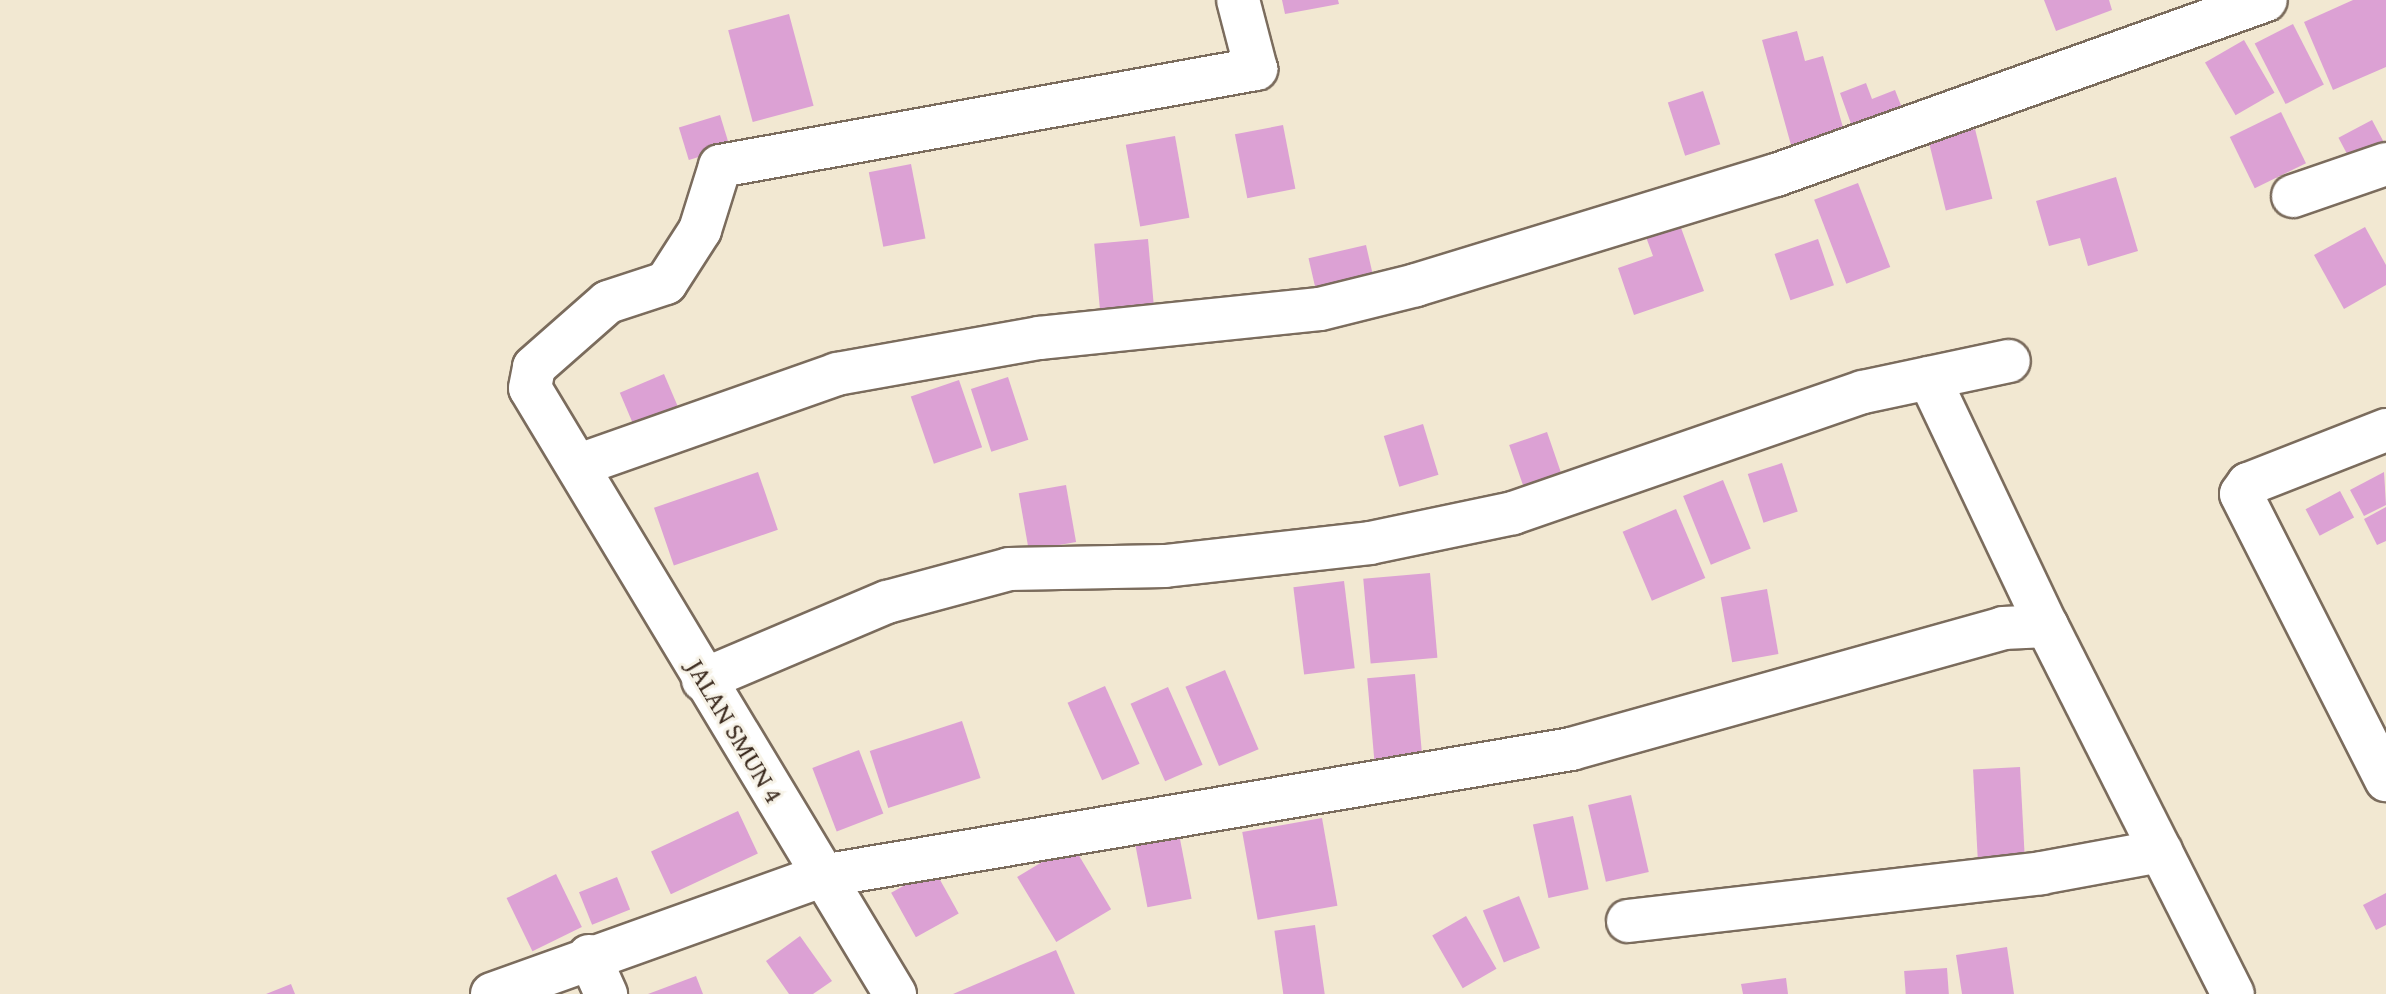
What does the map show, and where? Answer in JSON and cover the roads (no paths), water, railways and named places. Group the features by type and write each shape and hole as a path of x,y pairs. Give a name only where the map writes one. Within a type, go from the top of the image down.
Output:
{"street":[{"name":"JALAN SMUN 4","path":"895,994 703,680 579,465 530,388 534,367 596,310 666,283 700,230 720,166 1256,69 1238,0"},
{"path":"579,465 837,374 1039,338 1320,309 1416,285 1776,175 2266,0"},
{"path":"2293,196 2386,164"},
{"path":"703,680 887,602 1009,569 1165,566 1370,543 1513,513 1863,392 2009,361"},
{"path":"1929,378 2047,626 2233,994"},
{"path":"2386,430 2248,484 2241,494 2386,780"},
{"path":"492,994 589,956 822,876 1571,749 2003,628 2047,626"},
{"path":"1628,921 2041,873 2161,851"},
{"path":"589,956 606,994"}]}
